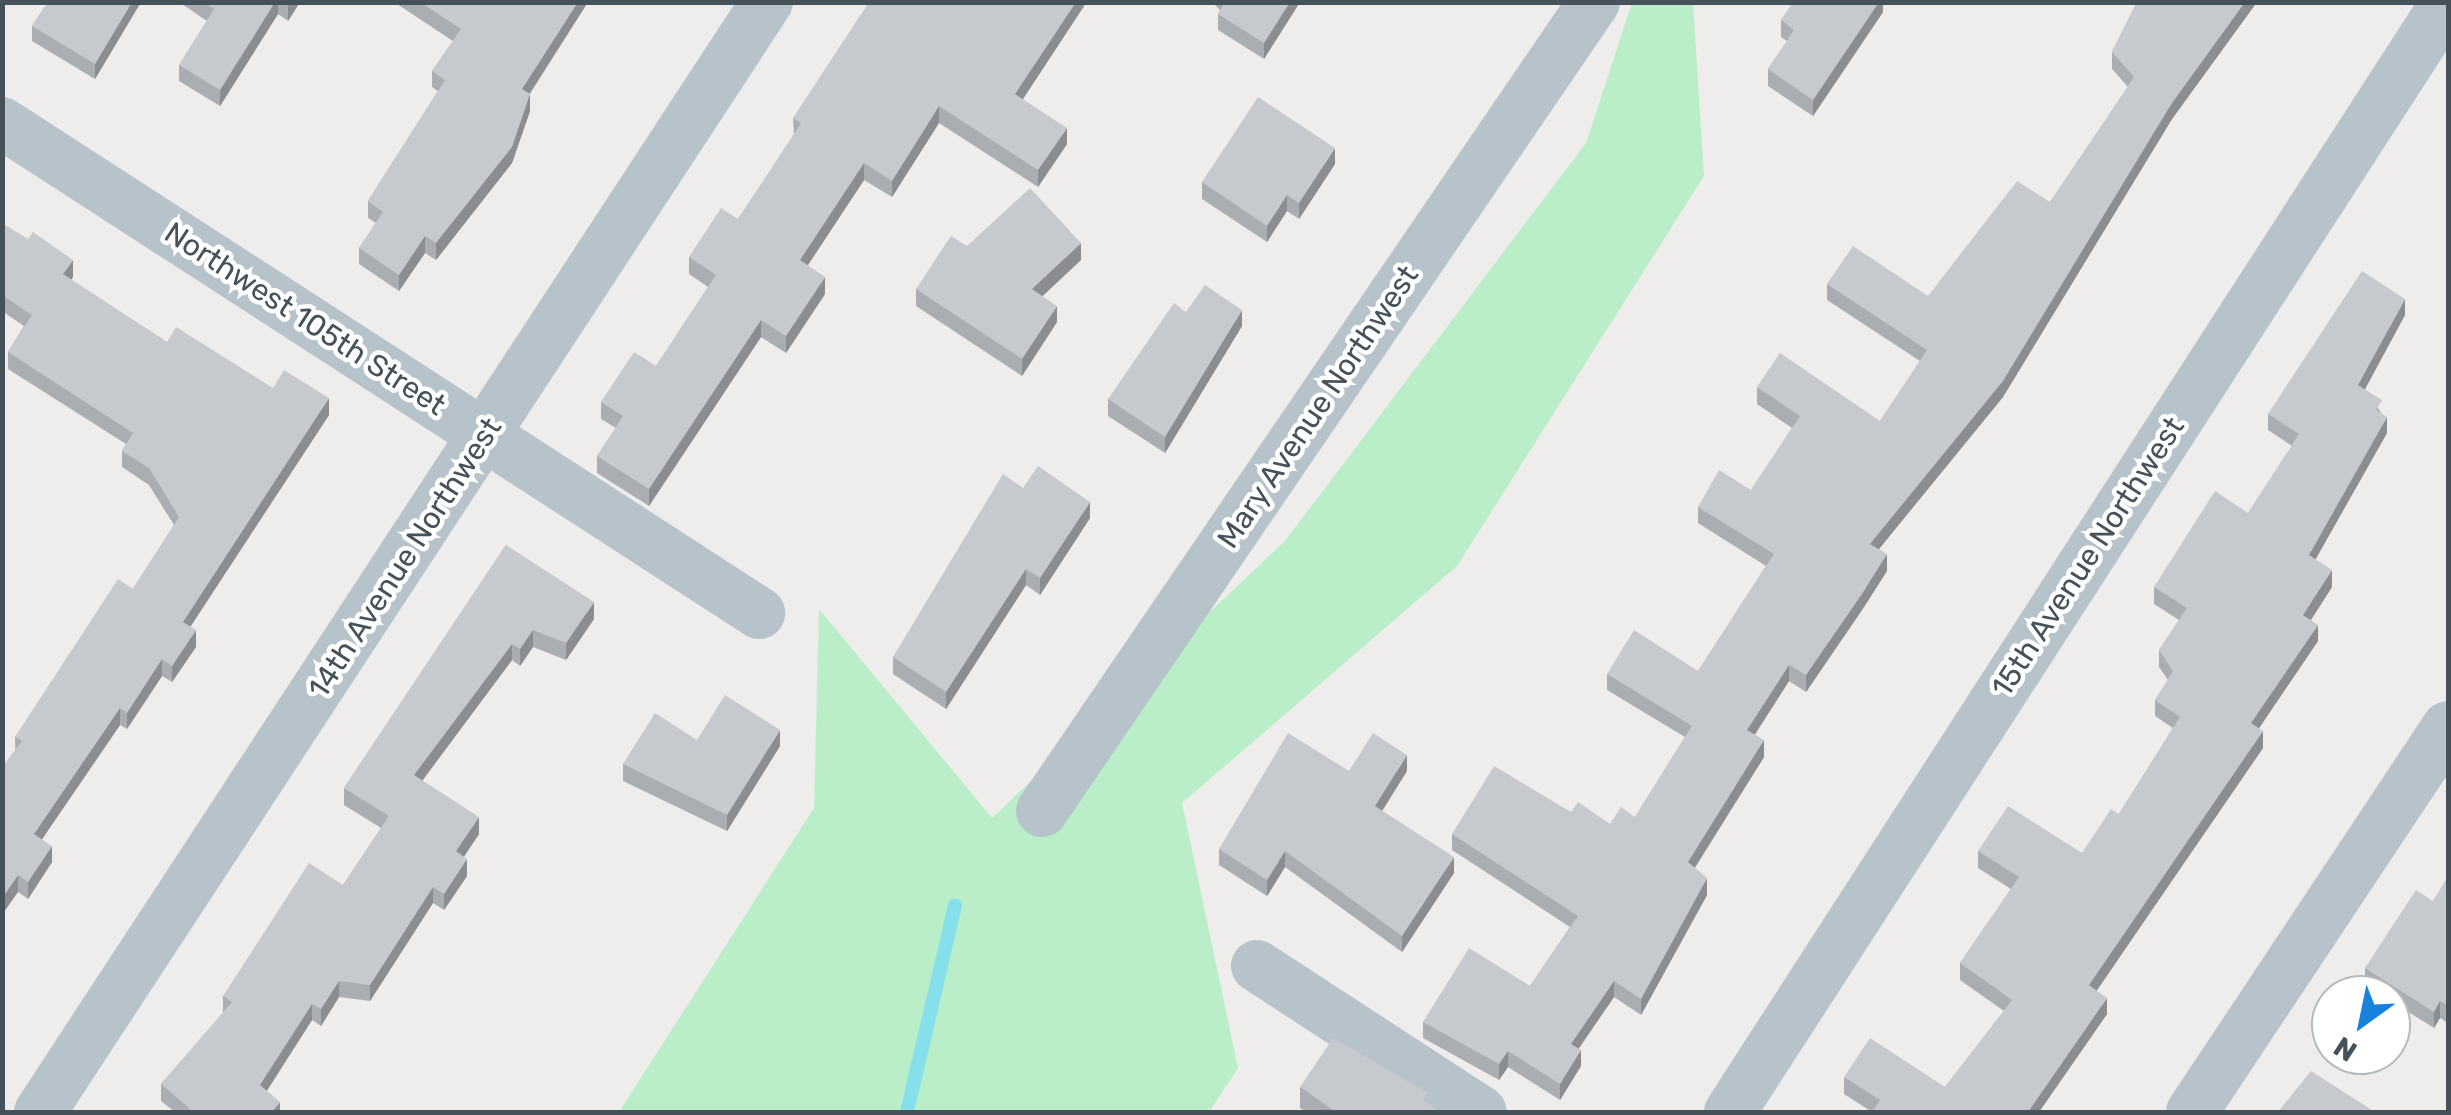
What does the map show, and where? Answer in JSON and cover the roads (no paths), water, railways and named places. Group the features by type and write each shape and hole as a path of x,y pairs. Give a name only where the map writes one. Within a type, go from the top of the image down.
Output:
{"street":[{"name":"14th Avenue Northwest","path":"40,1112 767,2"},
{"name":"Mary Avenue Northwest","path":"1042,811 1594,2"},
{"name":"15th Avenue Northwest","path":"1730,1112 2447,2"},
{"name":"Northwest 105th Street","path":"2,123 759,613"},
{"path":"2192,1112 2448,728"},
{"path":"1256,966 1481,1112"}],"waterway":[{"path":"907,1112 955,905"}]}
